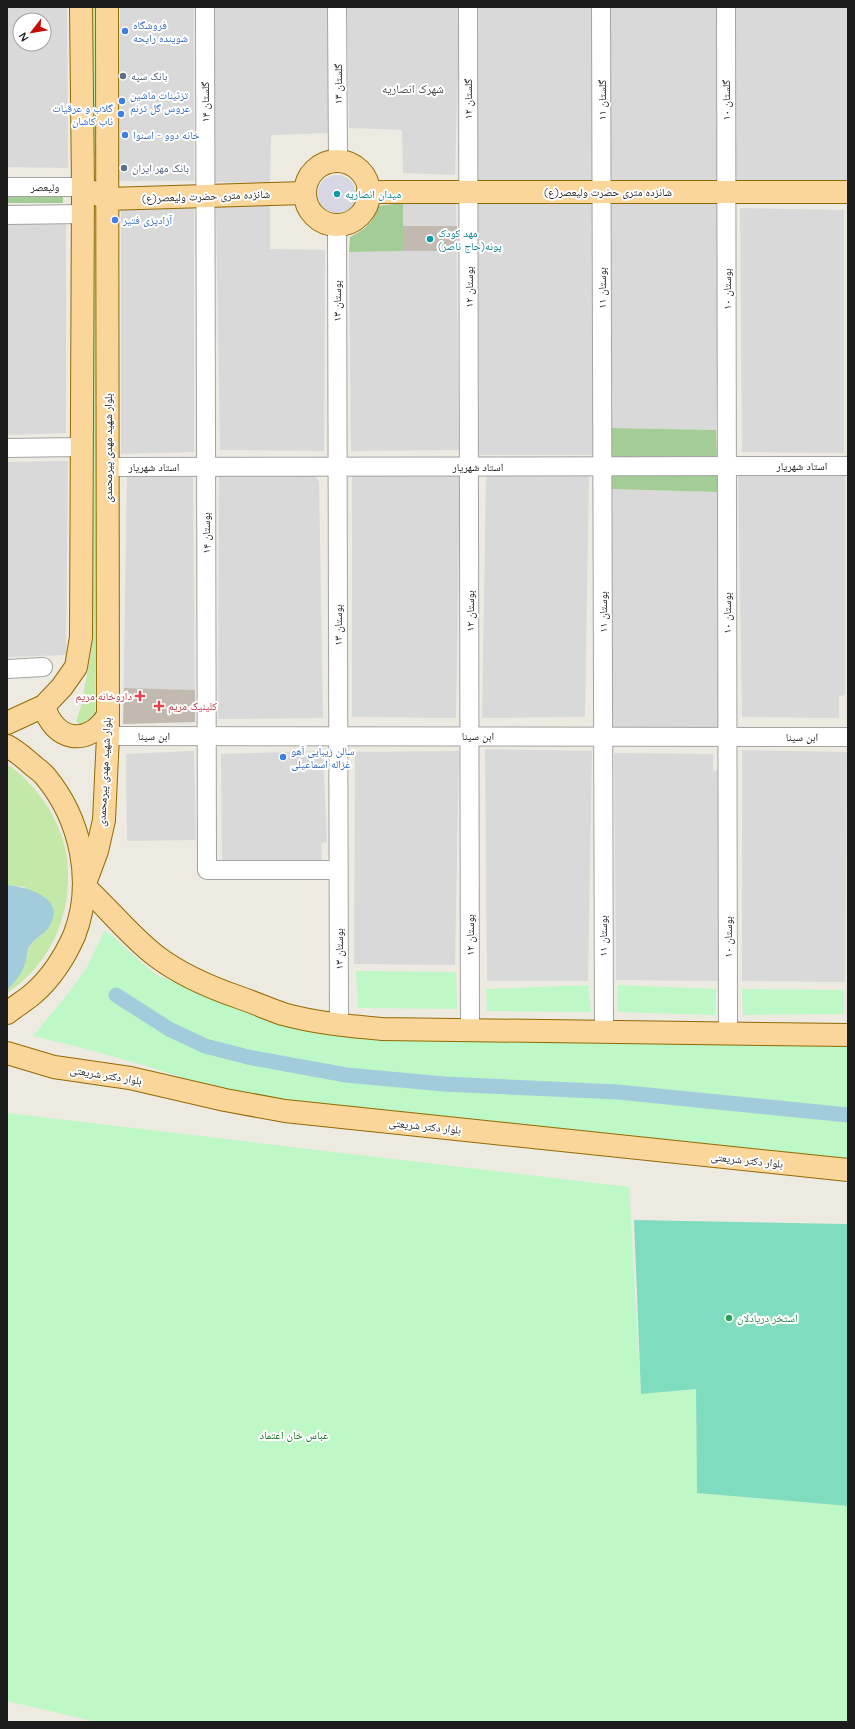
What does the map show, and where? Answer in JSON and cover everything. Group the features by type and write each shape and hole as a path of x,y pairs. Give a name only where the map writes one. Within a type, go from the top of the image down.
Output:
{"main road":[{"path":"7,723 44,706 62,687 76,667 81,638 80,447 83,187 81,7"},
{"name":"بلوار شهید مهدی پیرمحمدی","path":"84,886 97,851 104,820 108,726 107,7"},
{"path":"338,161 346,162 359,170 364,177 368,192 368,200 360,215 349,222 337,225 321,220 314,215 306,201 305,193 309,177 314,170 322,165 338,161"},
{"path":"83,187 107,199"},
{"name":"شانزده متری حضرت ولیعصر(ع)","path":"368,192 848,192"},
{"name":"شانزده متری حضرت ولیعصر(ع)","path":"107,199 305,193"},
{"path":"82,214 107,199"},
{"path":"44,706 48,718 55,728 66,735 78,737 90,734 100,727 108,726"},
{"path":"7,746 45,776 67,809 81,846 84,886 83,902 74,936 57,966 34,993 7,1012"},
{"path":"84,886 102,902 138,941 157,957 183,974 211,987 284,1014 339,1025 382,1029 848,1035"},
{"name":"بلوار دکتر شریعتی","path":"7,1053 54,1067 130,1078 225,1100 285,1111 848,1170"},
{"path":"7,1070 54,1067"}],"street":[{"name":"گلستان ۱۴","path":"205,7 205,196"},
{"name":"گلستان ۱۳","path":"337,7 338,161"},
{"name":"گلستان ۱۲","path":"468,7 469,192"},
{"name":"گلستان ۱۱","path":"602,7 602,192"},
{"name":"گلستان ۱۰","path":"726,7 726,192"},
{"name":"ولیعصر","path":"7,187 83,187"},
{"name":"بوستان ۱۲","path":"469,192 470,1030"},
{"name":"بوستان ۱۱","path":"602,192 604,1032"},
{"name":"بوستان ۱۰","path":"726,192 728,1033"},
{"name":"بوستان ۱۴","path":"205,196 207,870 338,870"},
{"path":"7,215 82,214"},
{"name":"بوستان ۱۳","path":"337,225 339,1025"},
{"path":"7,448 80,447"},
{"name":"استاد شهریار","path":"108,467 848,466"},
{"path":"7,669 43,666"},
{"name":"ابن سینا","path":"108,726 207,736 848,737"}],"shaded area":[{"path":"7,7 67,7 68,168 7,167"},
{"path":"120,7 194,7 194,181 119,181"},
{"path":"214,7 330,7 330,133 271,135 270,183 214,182"},
{"path":"347,7 460,7 455,175 403,173 402,130 349,128"},
{"path":"476,7 595,7 595,185 476,185"},
{"path":"611,7 720,7 719,185 611,185"},
{"path":"733,7 848,7 848,184 734,184"},
{"name":"میدان انصاریه","path":"337,175 347,178 353,184 356,194 353,204 347,210 337,213 327,210 321,204 318,194 321,184 327,178"},
{"path":"596,198 595,455 478,455 476,199"},
{"path":"720,198 716,430 609,428 609,199"},
{"path":"403,203 456,203 459,450 351,451 349,252 403,251"},
{"path":"216,204 270,205 270,249 325,250 324,451 220,450"},
{"path":"194,205 194,452 121,454 121,206"},
{"path":"740,208 844,210 844,453 742,452"},
{"path":"66,222 66,433 7,435 7,223"},
{"path":"68,461 66,655 7,657 7,462"},
{"path":"738,472 845,475 845,695 839,696 839,718 742,717"},
{"path":"352,473 460,475 456,718 352,717"},
{"path":"314,474 319,482 323,718 218,719 219,475"},
{"path":"486,475 589,475 585,717 482,718"},
{"path":"127,477 193,477 195,722 123,724"},
{"path":"610,489 718,492 720,729 613,728"},
{"path":"485,749 592,751 588,981 487,981"},
{"path":"742,750 847,752 845,982 742,981"},
{"path":"194,751 196,840 127,841 126,754"},
{"path":"323,751 327,842 321,843 322,861 222,860 221,754"},
{"path":"459,751 455,965 354,964 355,752"},
{"path":"614,753 713,754 713,771 718,770 718,981 616,980"}],"green space":[{"path":"92,7 96,7 96,155 91,155"},
{"path":"63,193 63,203 7,203 7,194"},
{"path":"403,203 403,251 349,252 350,237 368,225 374,217 377,206"},
{"path":"98,232 95,713 83,724 76,722 81,706 91,654 93,233"},
{"path":"609,428 716,430 717,457 608,457"},
{"path":"610,470 718,471 718,492 610,489"},
{"path":"7,764 18,772 33,787 41,797 58,827 67,858 68,889 65,907 54,940 34,969 7,993 7,990 16,980 23,968 31,945 42,935 25,887 7,885"},
{"path":"105,930 156,975 278,1022 848,1045 848,1159 281,1100 217,1089 147,1066 33,1036 67,995 86,969"},
{"path":"356,971 456,972 457,1009 358,1008"},
{"path":"588,985 591,1012 487,1011 486,989"},
{"path":"618,985 716,989 715,1015 617,1012"},
{"path":"742,989 844,990 844,1014 743,1015"},
{"name":"عباس خان اعتماد","path":"7,1113 629,1187 641,1394 696,1389 697,1493 848,1506 848,1722 97,1722 7,1701"},
{"path":"634,1220 848,1224 848,1506 697,1493 696,1389 641,1394"}],"water":[{"path":"7,885 25,888 43,896 49,901 53,908 53,917 47,930 29,947 26,961 21,973 7,990"}],"building":[{"name":"مهد کودک پونه(حاج ناصر)","path":"403,226 457,226 457,251 403,251"},
{"name":"کلینیک مریم","path":"124,688 195,690 195,722 123,724"}],"waterway":[{"path":"116,995 169,1029 205,1046 248,1057 346,1075 444,1084 618,1092 848,1115"}],"place":[{"name":"فروشگاه شوینده رایحه","path":"125,31"},
{"name":"بانک سپه","path":"123,76"},
{"name":"تزئینات ماشین عروس گل ترنم","path":"122,101"},
{"name":"گلاب و عرقیات ناب کاشان","path":"121,114"},
{"name":"خانه دوو - اسنوا","path":"125,135"},
{"name":"بانک مهر ایران","path":"124,168"},
{"name":"میدان انصاریه","path":"337,194"},
{"name":"آزادپزی فتیر","path":"115,220"},
{"name":"مهد کودک پونه(حاج ناصر)","path":"430,239"},
{"name":"داروخانه مریم","path":"140,696"},
{"name":"کلینیک مریم","path":"159,706"},
{"name":"سالن زیبایی آهو غزاله اسماعیلی","path":"283,757"},
{"name":"استخر دریادلان","path":"729,1318"}],"district":[{"name":"شهرک انصاریه","path":"413,88"}]}
